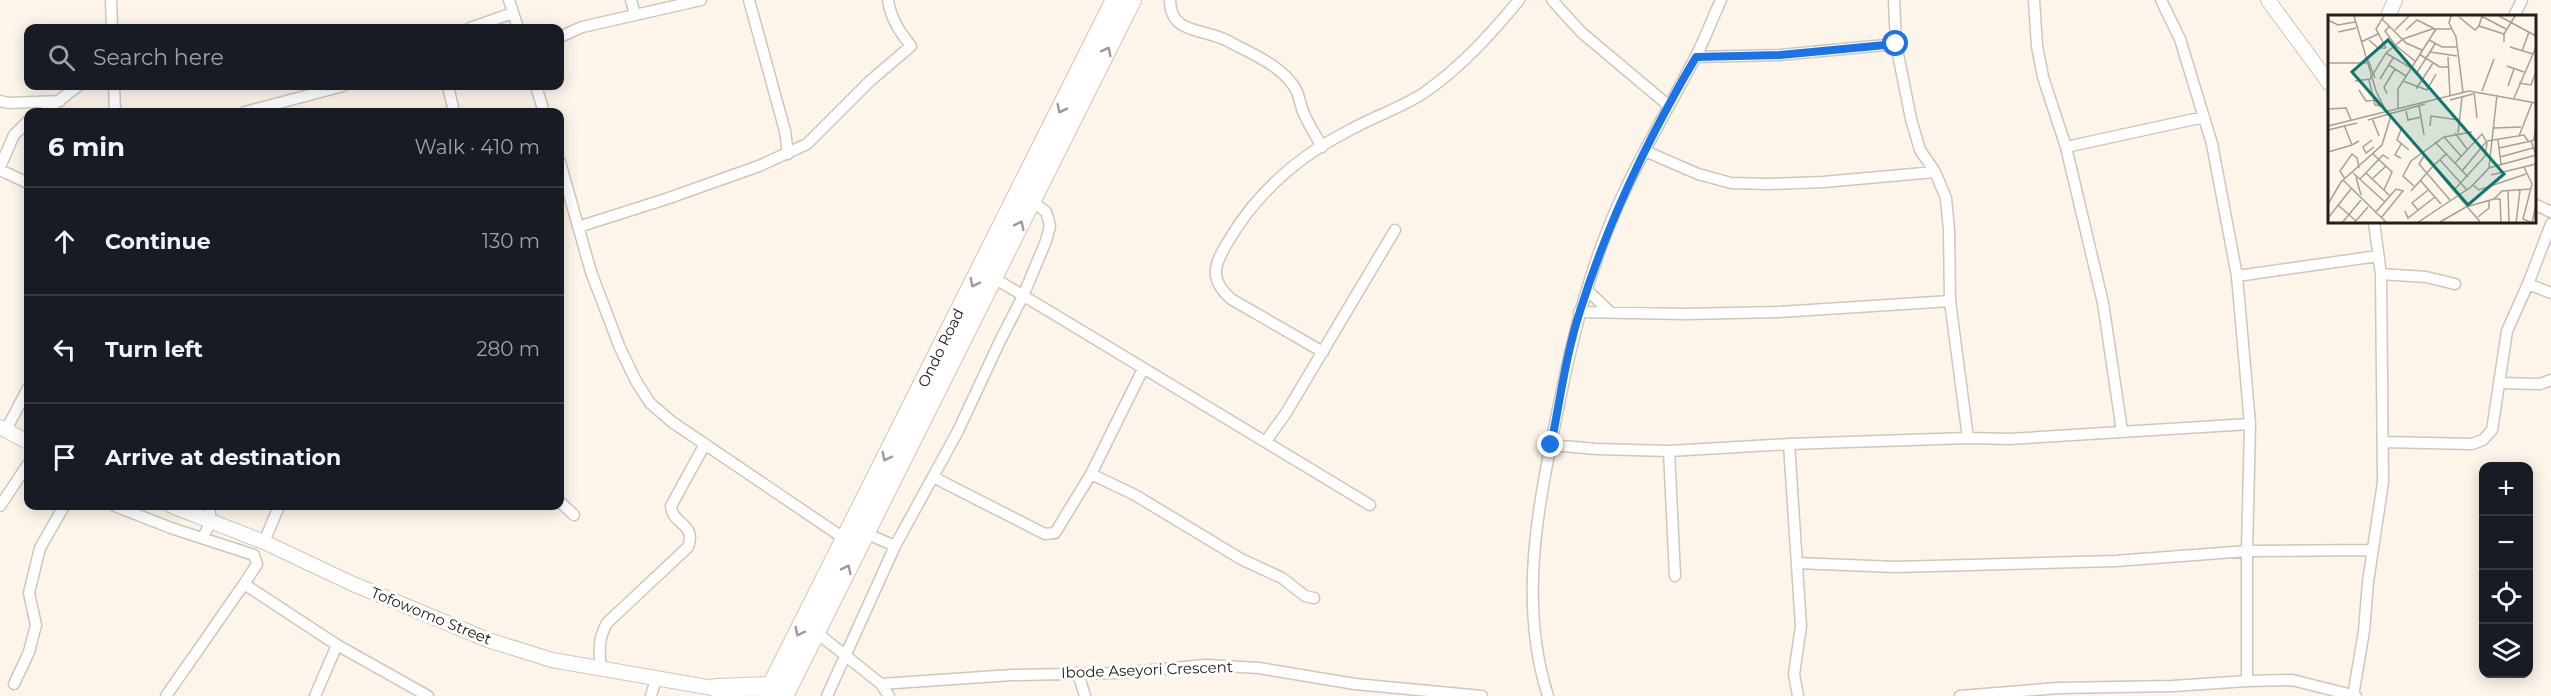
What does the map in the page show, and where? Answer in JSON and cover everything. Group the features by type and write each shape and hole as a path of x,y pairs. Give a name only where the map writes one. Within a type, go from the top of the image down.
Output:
{"main road":[{"name":"Ondo Road","path":"774,693 816,632 1032,201 1086,75 1115,0"},
{"name":"Ondo Road","path":"774,693 845,539 1086,75 1132,0"},
{"path":"713,693 774,693"}],"street":[{"path":"111,0 112,24"},
{"path":"509,0 517,24"},
{"path":"631,0 635,14"},
{"path":"564,35 582,27 701,0"},
{"path":"749,0 785,131 788,154"},
{"path":"578,227 666,200 788,154 807,144 870,81 911,45 898,29 890,12 888,0"},
{"path":"1170,0 1173,17 1177,23 1198,31 1215,34 1268,63 1281,73 1294,87 1303,112 1322,147"},
{"path":"1323,352 1230,299 1220,289 1215,279 1215,266 1244,214 1282,176 1346,131 1423,93 1454,69 1519,0"},
{"path":"1552,0 1581,32 1669,106"},
{"path":"1548,696 1541,677 1536,638 1532,591 1533,553 1537,518 1551,445 1580,312 1624,191 1696,57 1721,0"},
{"path":"1894,0 1896,44 1911,120 1920,150 1935,172 1946,198 1950,301 1968,438"},
{"path":"2034,0 2037,46 2043,77 2066,147 2103,303 2122,431"},
{"path":"2161,0 2180,39 2212,144 2237,276 2250,424 2247,681"},
{"path":"2268,0 2328,82"},
{"path":"2388,15 2395,0"},
{"path":"2514,15 2522,0"},
{"path":"488,24 513,13"},
{"path":"1696,57 1780,55 1896,44"},
{"path":"50,108 73,90"},
{"path":"114,90 115,108"},
{"path":"260,108 329,90"},
{"path":"449,90 453,108"},
{"path":"537,90 543,108"},
{"path":"0,101 60,101"},
{"path":"2066,147 2204,117"},
{"path":"24,125 14,135 0,169 24,181"},
{"path":"1645,151 1698,174 1731,183 1823,182 1935,172"},
{"path":"564,176 591,272 620,348 650,403 705,444 845,539"},
{"path":"827,696 895,546 958,431 1023,296 1046,241 1050,226 1046,212 1032,201"},
{"path":"2536,204 2551,212"},
{"path":"1960,696 2292,680 2354,696 2383,482 2381,274 2374,224"},
{"path":"2384,442 2472,444 2483,440 2492,430 2506,331 2528,285 2551,224"},
{"path":"1266,441 1323,352 1395,230"},
{"path":"2237,276 2378,256"},
{"path":"2381,274 2426,277 2455,284"},
{"path":"993,278 1370,506"},
{"path":"2528,285 2551,293"},
{"path":"1587,290 1610,312"},
{"path":"1580,312 1685,314 1779,312 1950,301"},
{"path":"933,477 1002,514 1050,535 1055,533 1091,474 1143,369"},
{"path":"2499,383 2540,384 2551,380"},
{"path":"24,403 3,429 24,440"},
{"path":"1551,445 1669,451 1789,444 1968,438 2009,439 2122,431 2199,429 2250,424"},
{"path":"601,669 598,648 607,623 687,547 691,538 688,530 671,512 671,506 705,444"},
{"path":"1789,444 1801,626 1794,674 1798,696"},
{"path":"1669,451 1676,576"},
{"path":"0,506 24,470"},
{"path":"1091,474 1135,495 1241,559 1282,578 1305,596 1314,598"},
{"path":"564,505 574,514"},
{"path":"14,684 29,652 36,625 29,593 40,548 62,510"},
{"path":"125,510 171,528 254,555 257,564 166,696"},
{"name":"Tofowomo Street","path":"182,510 264,542 364,588 488,640 552,660 656,679 713,693 741,696"},
{"path":"203,537 211,522 210,510"},
{"path":"264,542 277,510"},
{"path":"865,533 895,546"},
{"path":"1797,563 1896,567 2180,558 2247,551 2372,550"},
{"path":"244,584 337,645 428,696"},
{"path":"816,632 881,684 889,696"},
{"path":"315,696 337,645"},
{"name":"Ibode Aseyori Crescent","path":"881,684 1225,665 1259,668 1355,690 1482,696"},
{"path":"1078,674 1085,696"},
{"path":"651,696 656,679"}],"route":[{"path":"1551,445 1570,351 1580,312 1600,253 1624,191 1696,57 1780,55 1896,44"}]}
